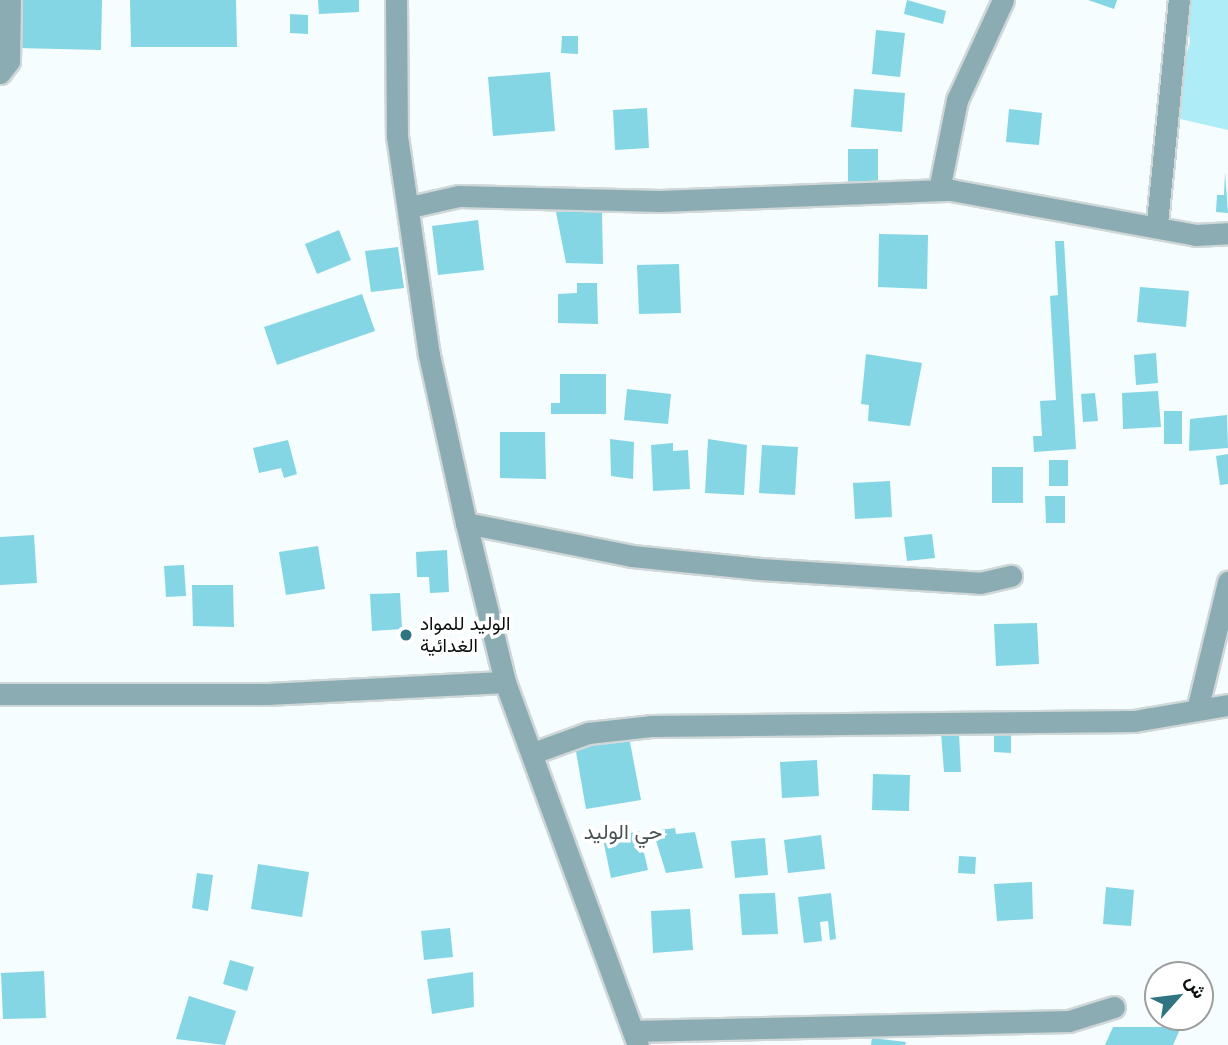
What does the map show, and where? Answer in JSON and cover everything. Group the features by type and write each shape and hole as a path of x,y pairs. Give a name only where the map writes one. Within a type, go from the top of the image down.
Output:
{"street":[{"path":"0,73 9,61 10,0"},
{"path":"396,0 397,136 410,207 429,355 466,523 505,682 636,1038 1069,1021 1114,1007"},
{"path":"939,190 957,100 1003,0"},
{"path":"1157,223 1179,0"},
{"path":"410,207 459,196 660,201 939,190 1157,223 1195,235 1228,233"},
{"path":"466,523 632,556 722,565 980,583 1011,576"},
{"path":"1198,706 1228,582"},
{"path":"0,694 267,694 505,682"},
{"path":"533,753 587,733 651,726 1135,721 1198,706 1228,705"}],"shaded area":[{"path":"1185,0 1228,0 1228,130 1167,116 1190,42"}],"building":[{"path":"18,0 102,0 101,50 17,48"},
{"path":"130,0 236,0 237,47 131,47"},
{"path":"318,0 359,0 359,12 319,14"},
{"path":"907,0 946,11 943,24 904,14"},
{"path":"1088,0 1117,0 1114,9"},
{"path":"290,14 308,15 308,34 290,33"},
{"path":"876,30 905,33 900,77 872,74"},
{"path":"562,36 578,36 578,54 561,53"},
{"path":"550,72 555,131 493,136 488,77"},
{"path":"854,89 905,93 902,132 851,127"},
{"path":"647,108 649,148 615,150 613,110"},
{"path":"1009,109 1042,113 1039,145 1006,142"},
{"path":"848,149 878,149 878,182 848,182"},
{"path":"1225,172 1228,213 1216,212 1217,195 1224,195"},
{"path":"556,212 602,212 603,264 566,263"},
{"path":"478,220 484,270 438,275 432,226"},
{"path":"339,230 351,260 317,274 305,244"},
{"path":"879,234 928,235 927,289 878,287"},
{"path":"1055,241 1064,241 1076,449 1034,452 1033,436 1042,436 1040,401 1056,400 1050,296 1058,295"},
{"path":"398,247 404,288 371,292 365,251"},
{"path":"679,264 681,313 639,314 637,265"},
{"path":"577,283 597,283 598,324 558,323 558,294 577,293"},
{"path":"1140,287 1189,291 1186,327 1137,322"},
{"path":"362,294 375,331 277,365 264,327"},
{"path":"1156,353 1158,383 1136,385 1134,355"},
{"path":"866,354 922,363 910,426 868,421 869,405 861,404"},
{"path":"560,374 606,374 606,414 551,414 551,403 560,403"},
{"path":"627,389 671,394 668,424 624,420"},
{"path":"1158,391 1161,427 1123,429 1122,393"},
{"path":"1095,393 1098,421 1083,422 1081,394"},
{"path":"1164,411 1182,411 1182,444 1164,444"},
{"path":"1227,415 1228,448 1189,451 1190,419"},
{"path":"500,432 545,432 546,479 500,478"},
{"path":"610,439 634,442 633,479 611,476"},
{"path":"708,439 747,445 744,495 705,493"},
{"path":"288,440 297,474 284,478 281,468 259,473 253,448"},
{"path":"673,443 673,451 688,450 690,489 653,491 651,445"},
{"path":"762,445 798,447 795,495 759,493"},
{"path":"1228,454 1228,484 1220,485 1216,456"},
{"path":"1049,460 1068,460 1068,486 1049,486"},
{"path":"992,467 1023,467 1023,503 992,503"},
{"path":"890,481 892,517 855,519 853,483"},
{"path":"1045,496 1065,496 1065,523 1046,523"},
{"path":"932,534 935,558 907,561 904,537"},
{"path":"34,535 37,583 0,585 0,537"},
{"path":"318,546 325,589 286,595 279,552"},
{"path":"447,550 449,592 430,593 429,577 417,577 416,552"},
{"path":"184,565 186,596 166,597 164,566"},
{"path":"192,585 233,585 234,627 193,626"},
{"path":"400,593 402,629 372,631 370,594"},
{"path":"1037,623 1039,664 996,666 994,624"},
{"path":"994,731 1011,732 1011,753 994,752"},
{"path":"941,733 959,733 961,772 944,772"},
{"path":"629,737 641,800 586,809 575,746"},
{"path":"817,760 819,796 782,798 780,762"},
{"path":"873,774 910,775 909,811 872,810"},
{"path":"675,828 676,834 695,832 703,868 666,873 653,831"},
{"path":"639,831 648,870 611,878 603,839"},
{"path":"821,835 825,869 788,873 784,840"},
{"path":"765,838 768,875 735,878 731,841"},
{"path":"959,856 976,857 975,874 958,873"},
{"path":"258,864 309,872 302,917 251,909"},
{"path":"197,873 213,875 208,911 192,908"},
{"path":"1032,882 1033,919 997,921 994,884"},
{"path":"1106,887 1134,890 1131,926 1103,924"},
{"path":"775,893 778,934 742,935 739,894"},
{"path":"831,893 836,939 830,940 828,921 820,922 822,941 804,943 798,897"},
{"path":"690,909 693,950 653,953 651,911"},
{"path":"450,928 453,957 424,960 421,931"},
{"path":"230,960 254,967 247,991 223,984"},
{"path":"44,971 46,1018 3,1019 1,973"},
{"path":"473,972 474,1007 432,1014 427,979"},
{"path":"189,996 236,1011 225,1045 176,1039"},
{"path":"1113,1027 1144,1027 1144,1031 1179,1031 1173,1045 1105,1045"},
{"path":"872,1038 906,1042 905,1045 871,1045"}],"place":[{"name":"الوليد للمواد الغدائية","path":"406,635"}],"district":[{"name":"حي الوليد","path":"623,832"}]}
